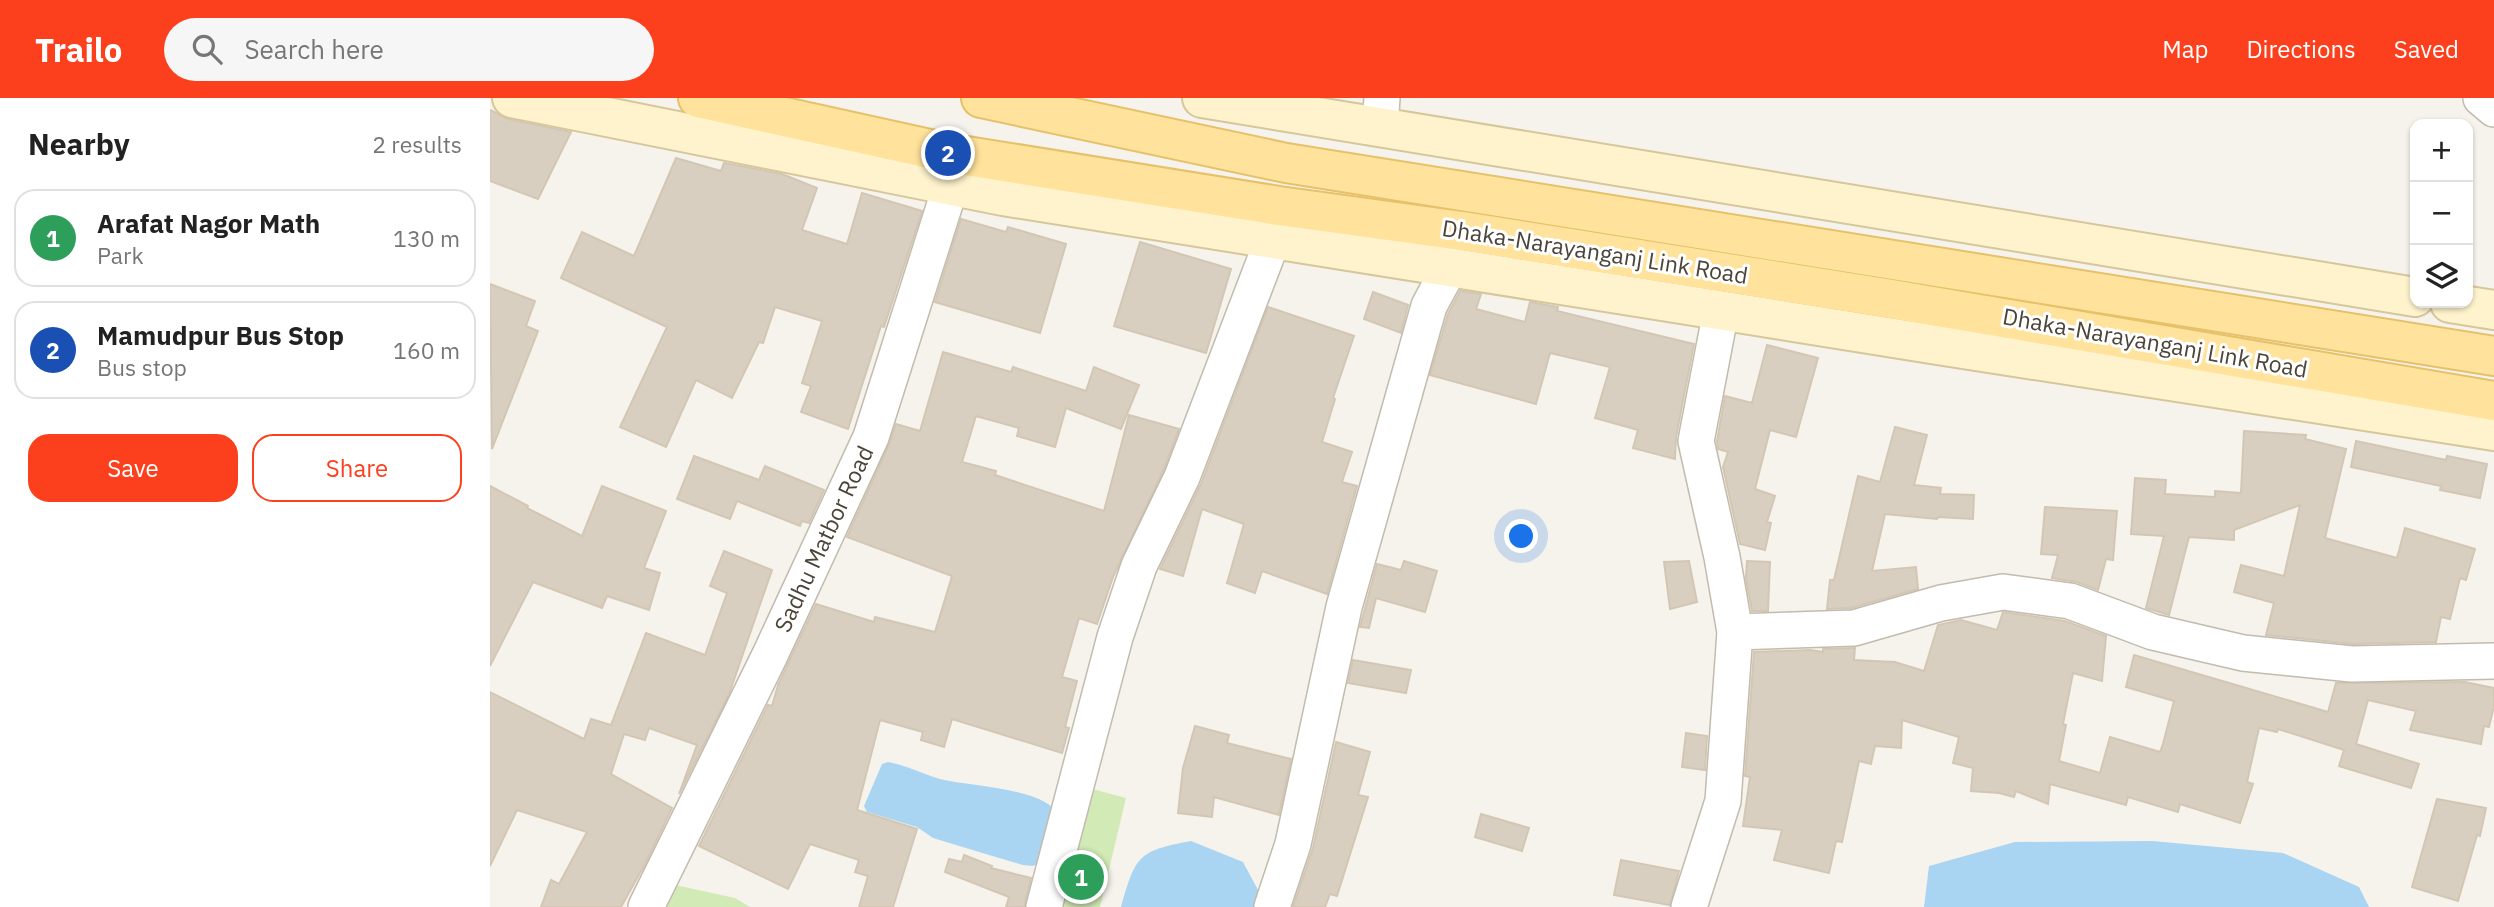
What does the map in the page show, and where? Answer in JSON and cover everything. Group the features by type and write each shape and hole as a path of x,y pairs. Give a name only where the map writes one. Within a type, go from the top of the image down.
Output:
{"main road":[{"name":"Dhaka-Narayanganj Link Road","path":"698,98 954,170 1279,206 1469,232 1872,296 2432,406 2494,401"},
{"name":"Dhaka-Narayanganj Link Road","path":"981,98 1286,163 2494,355"}],"street":[{"path":"512,98 954,170 1273,239 1721,310 2432,406 2494,431"},
{"path":"1202,98 1381,113 2410,296"},
{"path":"2481,98 2494,109"},
{"name":"Sadhu Matbor Road","path":"646,907 770,655 871,437 954,170"},
{"path":"1044,907 1115,637 1139,566 1182,477 1273,239"},
{"path":"1272,907 1293,844 1344,607 1429,306 1450,267"},
{"path":"2473,307 2494,310"},
{"path":"1689,907 1723,801 1735,632 1722,557 1696,441 1721,310"},
{"path":"1735,632 1854,628 1941,603 2003,592 2070,601 2153,632 2243,653 2352,664 2494,661"}],"green space":[{"path":"1085,787 1126,798 1100,907 1050,907"},
{"path":"666,883 735,898 750,907 652,907"}],"water":[{"path":"888,762 940,779 1002,789 1047,803 1055,811 1039,863 1033,866 1023,865 989,855 933,838 917,827 867,812 864,806 882,764"},
{"path":"1191,841 1243,862 1258,890 1260,907 1121,907 1131,877 1141,859 1159,848"},
{"path":"2152,841 2283,853 2359,887 2369,907 1924,907 1929,866 2015,842"}],"building":[{"path":"490,110 508,119 571,132 538,199 490,181"},
{"path":"676,158 721,171 724,163 782,174 817,188 802,230 847,244 862,193 922,211 848,429 801,412 811,386 802,383 822,321 775,307 763,343 759,342 732,398 696,380 666,447 620,427 667,327 561,278 582,232 634,256"},
{"path":"961,219 1006,232 1008,227 1066,244 1040,333 935,302"},
{"path":"1140,242 1231,269 1206,353 1114,326"},
{"path":"490,284 535,301 526,326 538,331 492,449"},
{"path":"1460,291 1481,294 1476,309 1525,322 1530,302 1558,307 1557,311 1694,344 1676,437 1675,459 1633,448 1638,430 1595,418 1610,367 1550,353 1536,404 1430,375 1448,314"},
{"path":"1373,292 1408,305 1401,333 1364,319"},
{"path":"1268,307 1354,336 1333,398 1335,399 1322,442 1352,452 1342,482 1357,486 1327,594 1262,571 1255,593 1227,583 1244,524 1202,509 1183,576 1160,569 1201,484"},
{"path":"1767,345 1818,358 1796,437 1770,430 1755,489 1775,496 1767,522 1771,523 1765,550 1740,544 1723,467 1728,452 1718,449 1717,441 1725,396 1752,403"},
{"path":"943,352 1011,372 1013,367 1086,391 1094,367 1139,385 1121,429 1066,408 1055,447 1017,436 1019,428 976,416 962,462 996,471 995,475 1104,511 1129,415 1179,429 1164,469 1113,577 1097,624 1079,618 1062,677 1077,681 1065,727 1069,728 1062,753 952,719 944,747 921,740 923,732 880,720 857,810 917,829 893,907 859,907 868,876 855,872 859,860 810,844 788,889 699,846 768,705 772,706 778,685 816,604 874,622 875,617 935,632 952,576 847,537 896,424 920,431"},
{"path":"1895,427 1927,435 1914,485 1941,488 1940,494 1974,495 1973,519 1885,514 1872,571 1916,567 1918,589 1851,608 1827,609 1830,580 1834,580 1858,476 1880,482"},
{"path":"2244,431 2306,435 2305,439 2346,449 2325,538 2397,558 2405,528 2475,549 2466,580 2460,578 2450,619 2441,617 2436,642 2353,644 2266,635 2274,603 2234,592 2241,565 2284,576 2300,505 2234,530 2234,540 2189,537 2169,615 2146,608 2164,536 2131,534 2135,478 2166,480 2165,494 2215,497 2215,491 2241,493"},
{"path":"2356,441 2446,460 2447,456 2487,464 2480,498 2440,490 2441,486 2351,467"},
{"path":"694,456 759,480 765,466 824,490 809,523 802,521 800,526 737,501 730,519 677,499"},
{"path":"490,486 582,536 602,486 666,511 644,568 660,573 649,610 607,596 602,608 533,582 490,666"},
{"path":"2045,507 2117,511 2113,560 2106,559 2098,590 2077,582 2052,578 2058,555 2041,554"},
{"path":"724,551 772,570 729,694 679,794 697,745 649,728 645,740 624,734 611,774 672,808 645,864 621,907 541,907 551,880 559,884 587,832 517,810 490,866 490,692 584,739 591,719 611,725 646,633 705,655 727,593 710,586"},
{"path":"1404,561 1437,571 1425,612 1376,598 1369,628 1360,627 1377,564 1401,570"},
{"path":"1689,561 1697,602 1670,609 1664,562"},
{"path":"1747,561 1770,562 1768,611 1752,611 1746,578"},
{"path":"2003,612 2065,621 2106,636 2102,681 2073,673 2059,761 2100,773 2110,737 2160,752 2163,744 2174,701 2126,687 2134,655 2328,712 2336,683 2465,682 2494,688 2494,706 2489,727 2484,726 2481,744 2410,730 2416,711 2368,700 2356,744 2419,764 2411,788 2339,766 2344,750 2278,729 2277,732 2259,728 2247,782 2253,784 2240,823 2180,804 2178,812 2128,797 2126,805 2050,784 2048,804 2016,791 2014,797 1971,791 1973,768 1953,763 1959,737 1902,720 1901,748 1875,746 1871,764 1859,761 1842,842 1836,841 1829,873 1774,860 1782,830 1743,826 1750,777 1745,776 1754,652 1823,652 1823,649 1855,648 1854,660 1895,662 1924,671 1938,625 1961,620 1997,630"},
{"path":"1353,660 1411,670 1406,693 1348,683"},
{"path":"1195,726 1229,735 1227,743 1291,759 1279,815 1214,797 1212,817 1178,813 1183,768"},
{"path":"1686,733 1707,736 1705,770 1682,767"},
{"path":"1336,742 1370,752 1358,795 1368,797 1337,896 1330,894 1325,907 1293,907 1313,848"},
{"path":"2437,799 2486,808 2480,836 2477,835 2458,901 2412,887"},
{"path":"1481,814 1529,828 1522,851 1475,837"},
{"path":"964,855 992,866 991,868 1031,878 1024,907 1006,907 1009,897 945,872 949,859 962,862"},
{"path":"1621,860 1679,871 1670,905 1614,895"}],"place":[{"name":"Mamudpur Bus Stop","path":"948,153"},
{"name":"Arafat Nagor Math","path":"1081,877"}]}
